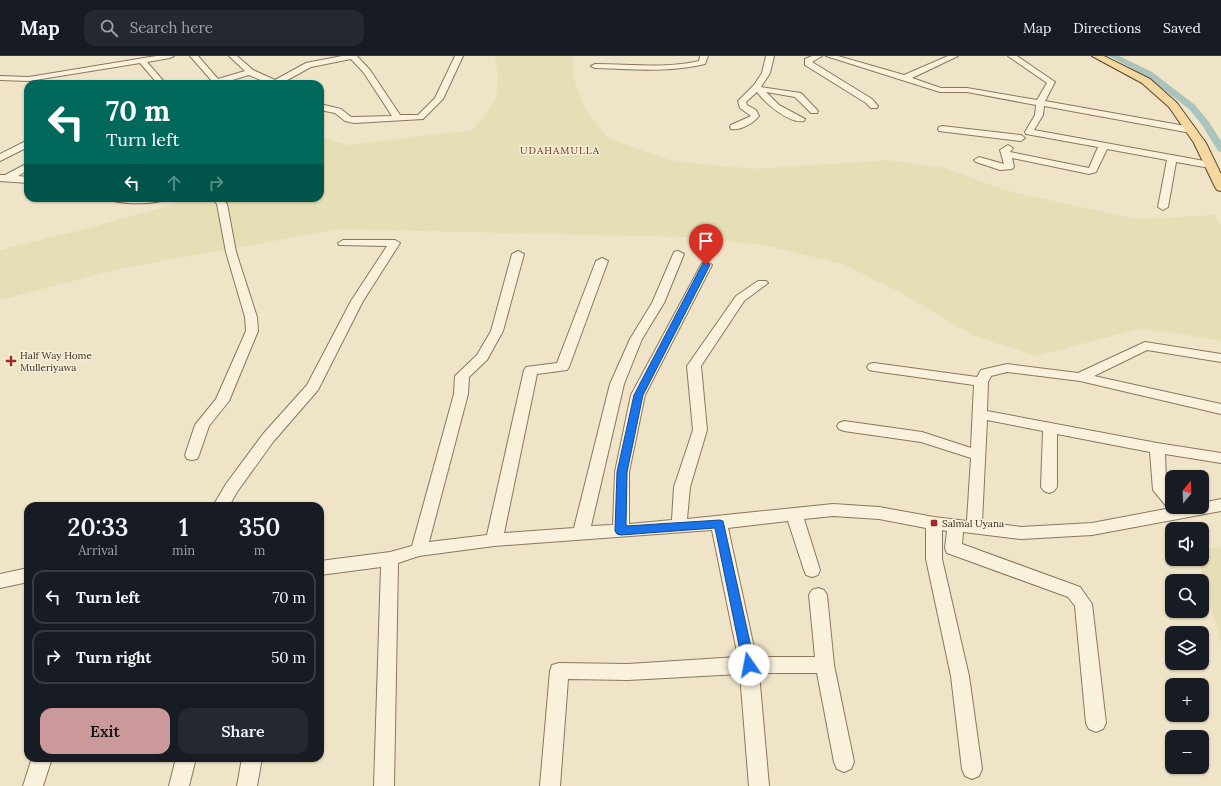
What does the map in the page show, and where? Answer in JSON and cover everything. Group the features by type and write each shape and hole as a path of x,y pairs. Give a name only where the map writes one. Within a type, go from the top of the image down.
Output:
{"main road":[{"path":"1097,56 1146,81 1173,105 1200,143 1221,187"}],"street":[{"path":"0,78 29,79 139,59 170,56"},
{"path":"194,56 211,80"},
{"path":"233,56 250,72 266,80"},
{"path":"282,80 309,66 354,56 367,72 398,118"},
{"path":"324,108 338,111 348,119 354,120 420,117 439,99 459,56"},
{"path":"595,66 620,66 632,68 691,66 702,62 704,56"},
{"path":"734,127 751,120 755,116 753,112 743,106 742,101 758,88 766,73 770,56"},
{"path":"818,56 808,63 869,101 874,106"},
{"path":"830,56 846,57 940,90 967,90 1190,130"},
{"path":"905,78 954,56"},
{"path":"978,160 1000,168 1009,167 1005,150 1025,135 1039,115 1040,103 1051,82 1012,56"},
{"path":"139,59 158,80"},
{"path":"223,80 250,72"},
{"path":"758,88 798,96 814,111"},
{"path":"758,88 775,107 801,119"},
{"path":"942,129 1025,135 1104,145 1210,165"},
{"path":"0,158 24,145"},
{"path":"1006,154 1088,171 1092,170 1104,145"},
{"path":"18,148 24,149"},
{"path":"1163,207 1172,158"},
{"path":"4,178 24,168"},
{"path":"4,178 24,180"},
{"path":"192,454 202,425 222,401 252,331 251,317 231,252 222,204 220,202"},
{"path":"223,502 231,488 268,438 313,387 357,301 395,243 343,243"},
{"path":"419,550 461,394 462,376 482,357 497,331 518,254"},
{"path":"581,533 617,384 636,339 658,303 678,254"},
{"path":"494,540 531,370 562,367 602,261"},
{"path":"621,531 622,472 638,395 706,265"},
{"path":"679,527 682,487 700,430 694,366 740,299 762,283"},
{"path":"1080,378 1145,346 1221,358"},
{"path":"874,367 981,382"},
{"path":"974,528 981,382 986,373 1007,368 1080,378 1104,382 1221,409"},
{"path":"980,414 1157,448 1221,458"},
{"path":"844,426 922,436 978,455"},
{"path":"1049,487 1050,427"},
{"path":"1157,448 1159,481 1161,490 1165,495"},
{"path":"1209,505 1221,504"},
{"path":"324,567 390,559 419,550 494,540 720,524 833,510 880,513 934,523 1021,533 1092,529 1165,510"},
{"path":"794,514 812,570"},
{"path":"934,523 934,559 960,676 972,769"},
{"path":"720,524 749,665 759,786"},
{"path":"956,526 953,548 1074,592 1083,604 1096,723"},
{"path":"384,786 390,559"},
{"path":"0,582 24,576"},
{"path":"818,595 826,665 844,762"},
{"path":"550,786 559,671 628,672 749,665 826,665"},
{"path":"33,786 41,762"},
{"path":"179,786 185,762"},
{"path":"247,786 251,762"}],"shaded area":[{"path":"495,56 573,56 574,79 584,108 607,137 672,161 756,169 887,160 945,168 1004,190 1136,219 1215,215 1221,225 1221,341 1181,334 1138,329 1037,356 974,336 903,294 842,264 763,245 686,237 340,229 123,268 0,300 0,250 89,228 181,202 324,202 324,138 348,145 473,130 496,99 498,79"},
{"path":"1221,547 1221,643 1209,599 1209,574 1202,574 1200,566 1209,566 1209,549"}],"waterway":[{"path":"1113,56 1149,74 1192,107 1206,124 1221,149"}],"place":[{"name":"Half Way Home Mulleriyawa","path":"11,361"},
{"name":"Salmal Uyana","path":"934,523"}],"district":[{"name":"UDAHAMULLA","path":"560,150"}],"route":[{"path":"706,265 638,395 622,472 621,531 720,524 749,665"}]}
